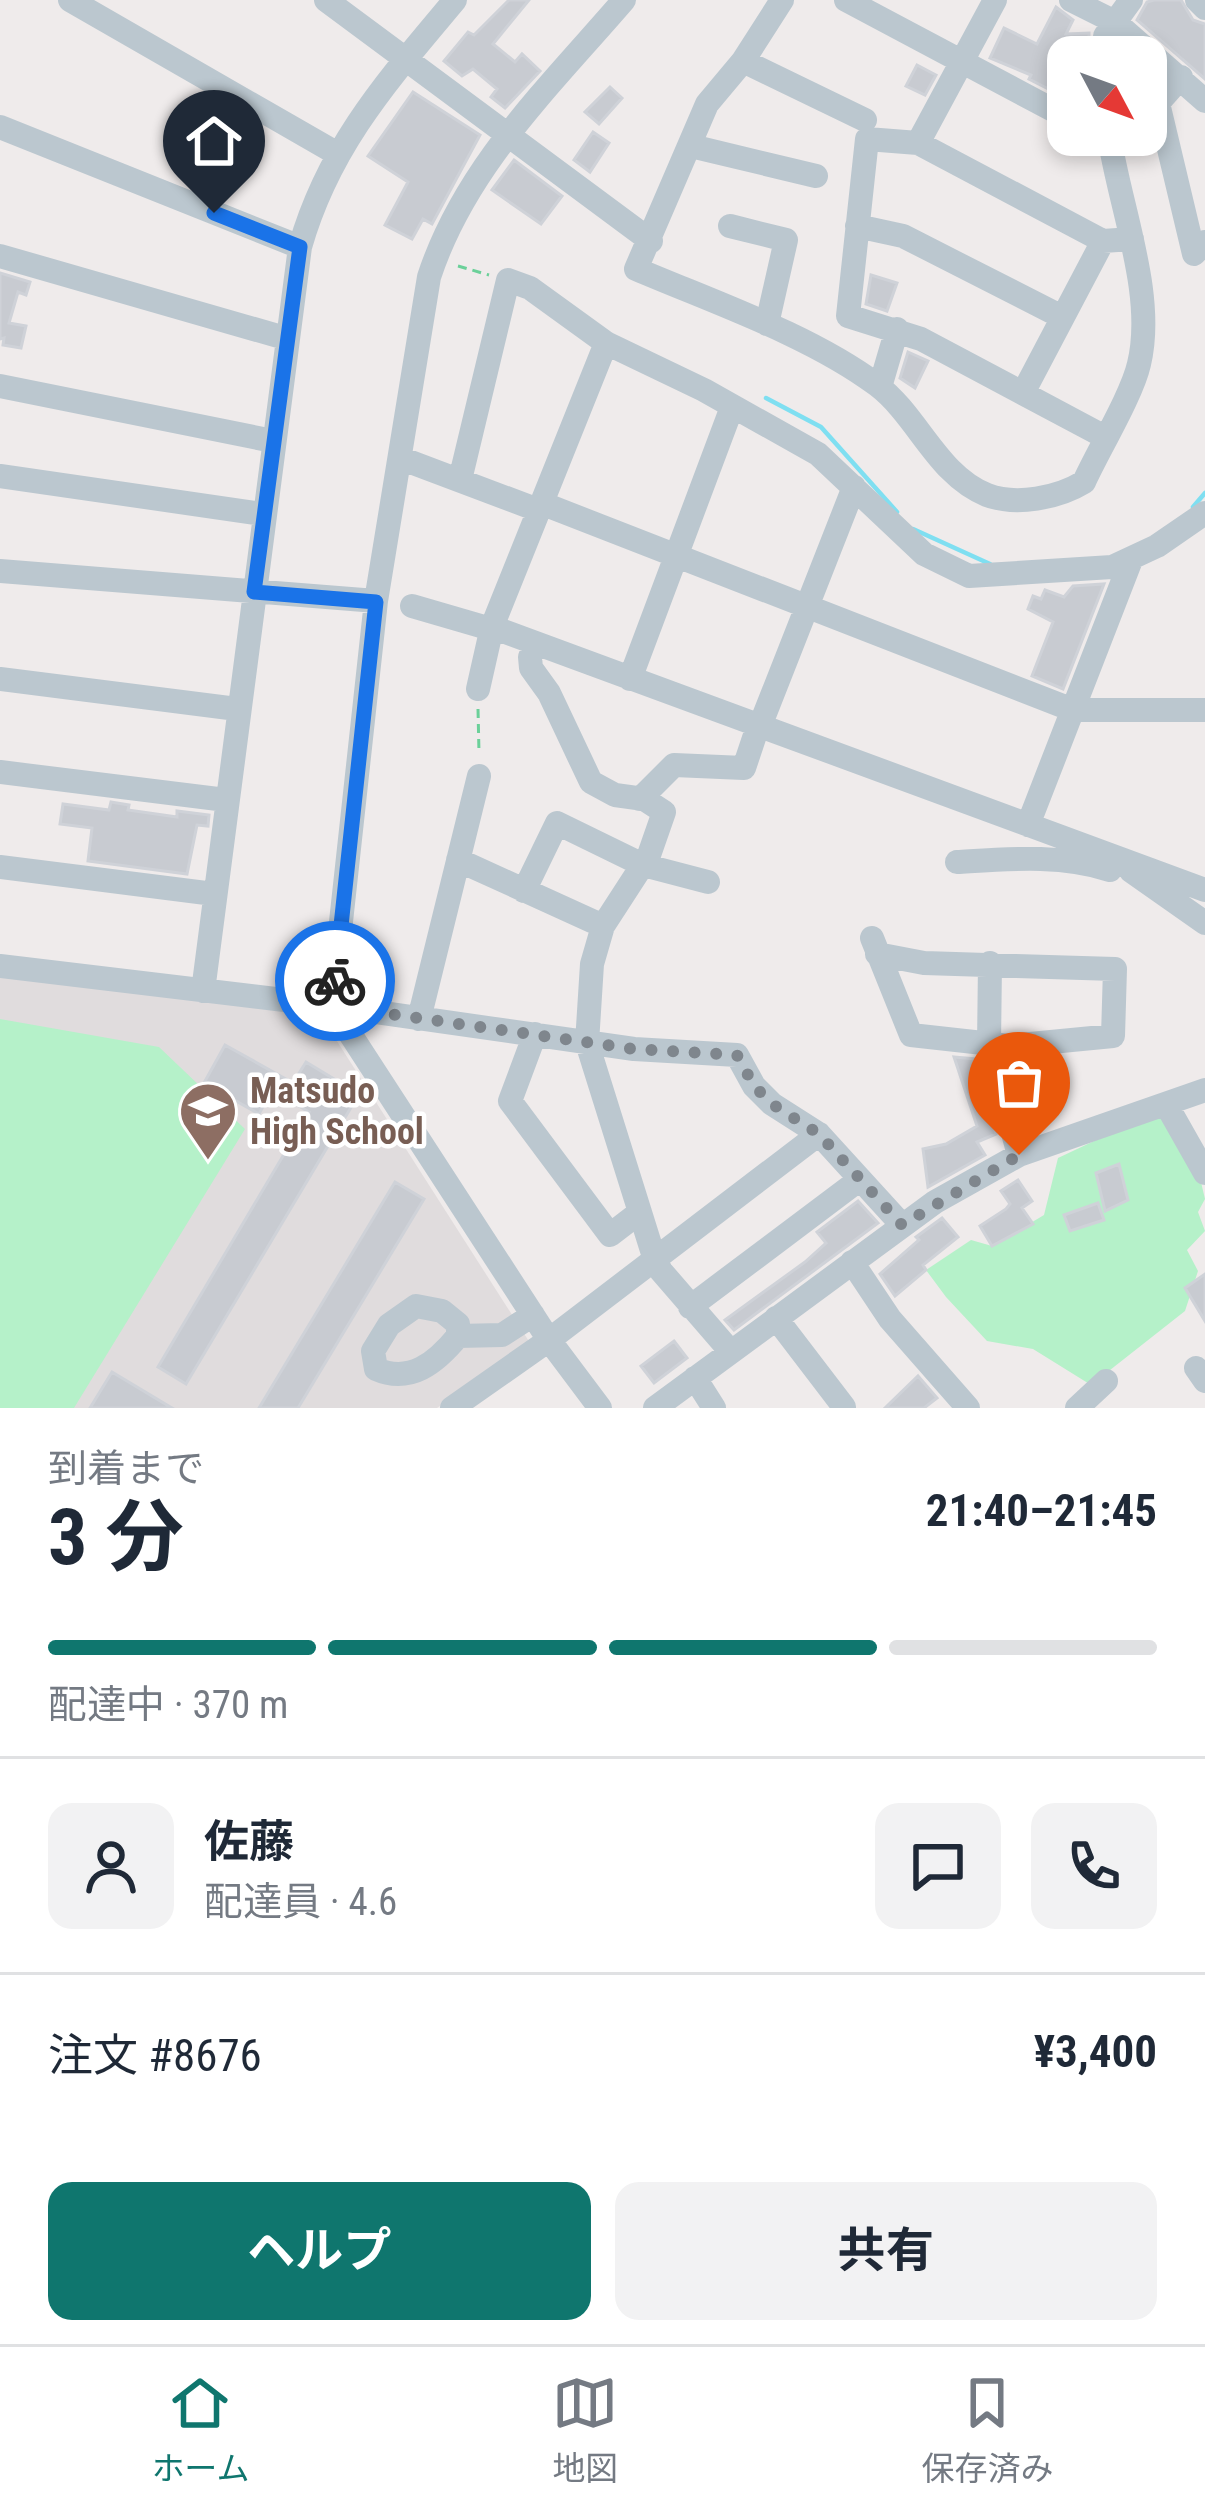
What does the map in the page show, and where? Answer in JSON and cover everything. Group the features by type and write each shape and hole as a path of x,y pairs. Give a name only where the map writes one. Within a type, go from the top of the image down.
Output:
{"street":[{"path":"70,0 336,154"},
{"path":"326,0 651,241"},
{"path":"203,991 300,247 336,154 455,0"},
{"path":"600,1408 549,1340 334,1006 376,602 421,312 437,253 456,211 508,135 624,0"},
{"path":"846,0 1047,106"},
{"path":"918,143 995,0"},
{"path":"1071,0 1115,22 1205,101"},
{"path":"1105,36 1131,0"},
{"path":"1197,0 1205,8"},
{"path":"778,1 743,61 707,104 637,269 767,324 849,366 880,387 949,468 994,497 1016,500 1070,490 1084,482 1139,365 1142,314 1132,239 1111,156"},
{"path":"743,61 865,120"},
{"path":"1181,77 1158,103 1194,254 1205,242"},
{"path":"0,127 300,247"},
{"path":"1105,437 897,329 848,316 867,139 918,143 1103,241 1132,239"},
{"path":"691,146 816,176"},
{"path":"730,226 786,240 767,324"},
{"path":"857,226 903,236 1062,317"},
{"path":"1023,393 1103,241"},
{"path":"0,256 285,338"},
{"path":"460,480 508,280 530,288 606,343 818,454 924,554 969,576 1112,567 1205,513"},
{"path":"880,387 897,329"},
{"path":"478,689 491,628 606,343"},
{"path":"0,386 273,441"},
{"path":"630,679 732,407"},
{"path":"400,458 808,604 1073,710 1205,710"},
{"path":"0,476 262,514"},
{"path":"640,799 674,765 744,768 854,487"},
{"path":"1028,825 1131,560"},
{"path":"0,571 376,602"},
{"path":"412,606 536,644 1205,890"},
{"path":"536,644 531,668 549,693 591,782 664,812 643,865 603,926 592,964 587,1043 654,1257 731,1352"},
{"path":"0,679 237,709"},
{"path":"0,772 226,800"},
{"path":"419,1018 479,776"},
{"path":"524,891 557,823 643,865 709,882"},
{"path":"1110,855 1205,923"},
{"path":"957,862 1030,858 1092,864 1141,880"},
{"path":"458,860 603,926"},
{"path":"0,867 214,894"},
{"path":"874,946 924,963 990,963 1114,969 1113,1036 989,1045 910,1035 874,946"},
{"path":"990,963 989,1045 1019,1155"},
{"path":"0,966 676,1054 737,1055 763,1095 819,1134 902,1225"},
{"path":"536,1034 510,1101 610,1235 640,1212"},
{"path":"656,1408 902,1225 1019,1155 1205,1090"},
{"path":"1166,1104 1205,1173"},
{"path":"452,1408 819,1134"},
{"path":"690,1307 859,1180"},
{"path":"853,1262 890,1318 968,1408"},
{"path":"458,1336 502,1336 533,1315"},
{"path":"776,1318 844,1407"},
{"path":"695,1378 714,1408"},
{"path":"1077,1408 1106,1381"}],"path":[{"path":"448,263 508,280"},
{"path":"478,689 479,776"}],"shaded area":[{"name":"Matsudo High School","path":"0,973 319,1013 530,1343 437,1408 0,1408"}],"green space":[{"path":"0,1019 159,1047 245,1129 74,1408 0,1408"},
{"path":"1165,1116 1200,1178 1205,1199 1198,1212 1205,1231 1187,1250 1198,1271 1185,1311 1091,1385 1033,1349 987,1341 926,1270 971,1240 992,1246 1044,1215 1058,1158 1143,1118"}],"building":[{"path":"509,0 529,0 493,44 515,62 522,54 540,71 505,108 491,97 497,89 473,69 462,76 444,61 468,32 474,35"},
{"path":"1181,0 1193,20 1205,24 1205,79 1167,46 1167,36 1155,36 1137,20 1147,2"},
{"path":"1056,7 1073,20 1066,34 1089,33 1047,36 1047,88 1029,79 1031,75 990,58 1004,28 1037,44"},
{"path":"917,65 936,75 925,95 906,86"},
{"path":"610,87 622,98 599,124 585,112"},
{"path":"413,92 480,135 432,224 423,219 412,239 385,225 408,182 368,156"},
{"path":"593,132 609,143 590,172 574,160"},
{"path":"514,160 562,196 541,224 492,190"},
{"path":"0,273 30,282 26,295 18,292 9,323 26,326 21,348 3,345 4,338 0,339"},
{"path":"871,275 897,283 887,311 866,304"},
{"path":"908,352 928,361 915,388 900,378"},
{"path":"1104,584 1063,689 1032,676 1053,622 1028,609 1033,596 1041,599 1045,590 1064,597 1073,586"},
{"path":"111,802 129,805 128,810 177,817 177,811 209,815 208,826 197,825 187,874 88,861 92,828 60,824 63,804 109,810"},
{"path":"225,1045 293,1083 306,1062 359,1094 186,1384 158,1367 309,1112 272,1090 259,1114 204,1083"},
{"path":"954,1057 976,1059 996,1134 977,1142 985,1155 928,1187 923,1149 946,1144 977,1126"},
{"path":"1119,1164 1128,1200 1105,1211 1096,1173"},
{"path":"1018,1180 1032,1201 1022,1208 1033,1224 992,1246 980,1226 1006,1209 1010,1204 1001,1191"},
{"path":"395,1182 424,1199 298,1408 259,1408"},
{"path":"858,1201 878,1223 734,1330 725,1320 805,1262 826,1243 817,1232"},
{"path":"1098,1203 1104,1220 1070,1231 1064,1215"},
{"path":"942,1218 958,1237 895,1296 880,1274"},
{"path":"1205,1274 1205,1321 1185,1288"},
{"path":"674,1341 687,1358 654,1383 641,1366"},
{"path":"112,1372 172,1408 90,1408"},
{"path":"918,1376 937,1398 924,1408 885,1408"}],"waterway":[{"path":"766,398 821,427 897,512"},
{"path":"1193,507 1205,493"},
{"path":"913,529 990,564"}],"way so far":[{"path":"335,981 334,1006 634,1049 737,1055 754,1086 772,1104 819,1134 902,1225 1019,1155"}],"place":[{"name":"Matsudo High School","path":"208,1162"}],"route":[{"path":"214,213 300,247 254,592 376,602 335,981"}]}
